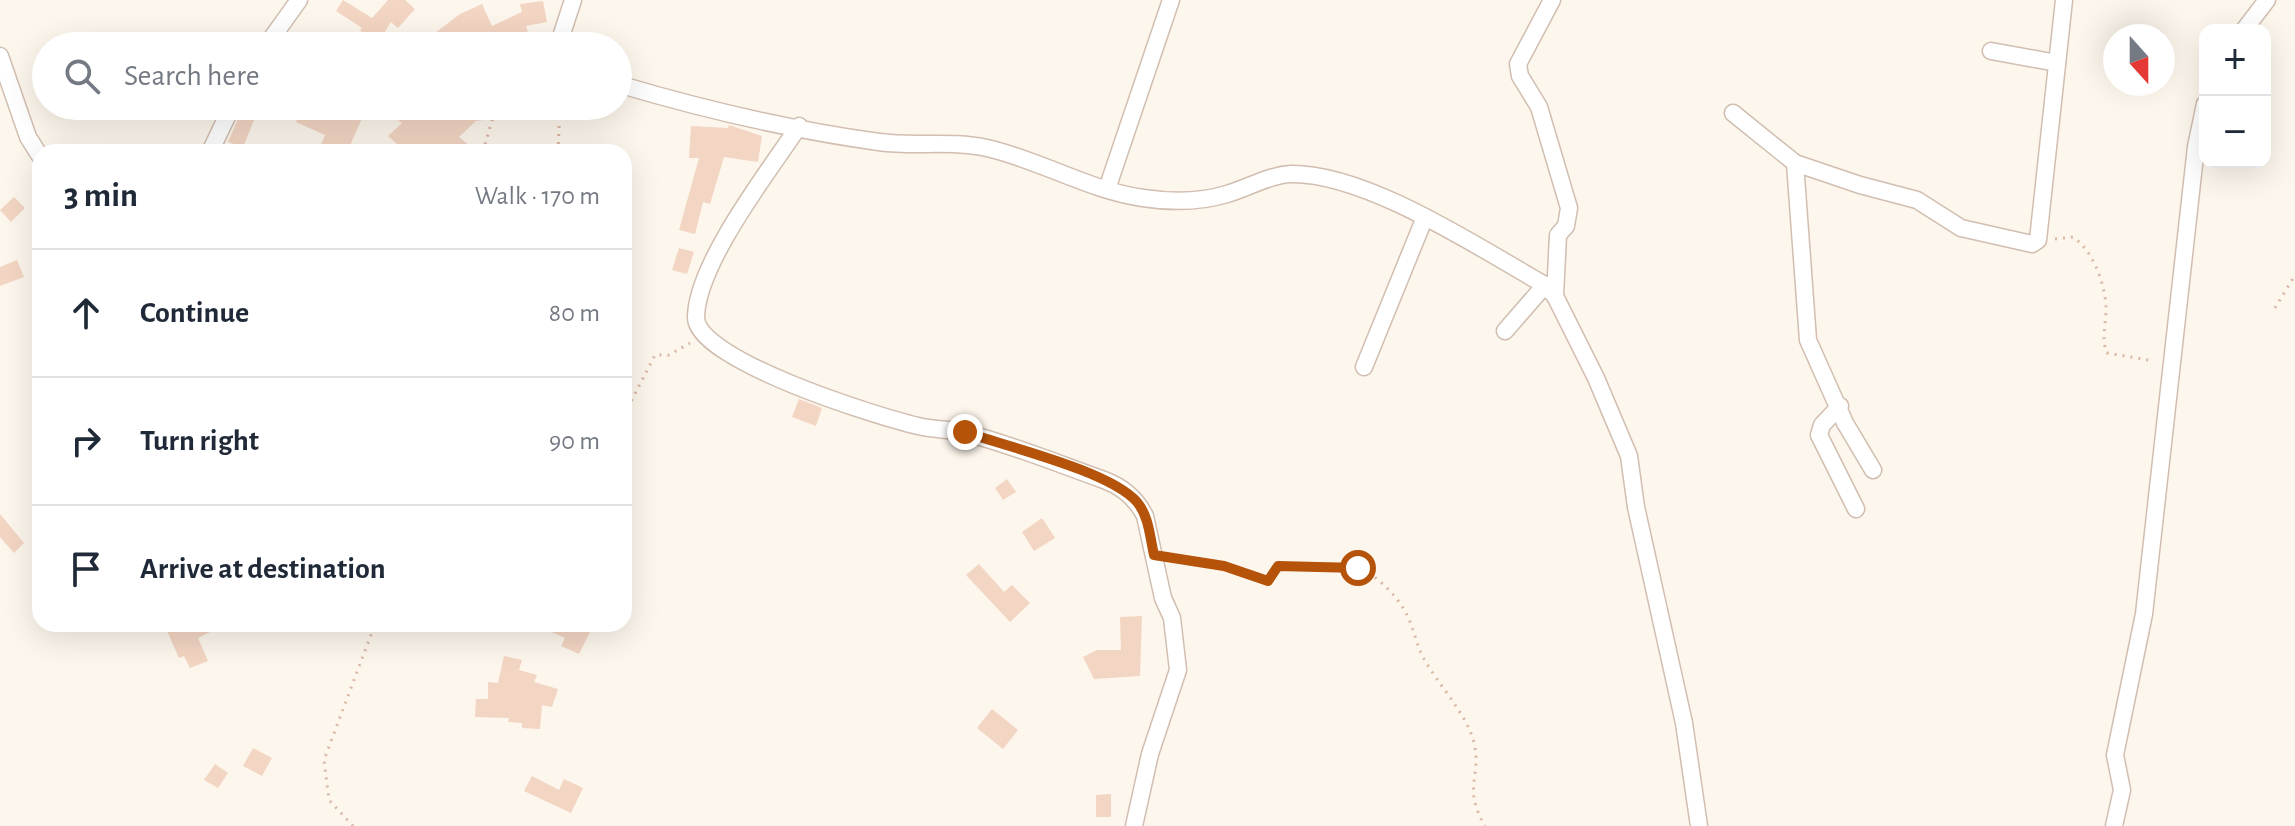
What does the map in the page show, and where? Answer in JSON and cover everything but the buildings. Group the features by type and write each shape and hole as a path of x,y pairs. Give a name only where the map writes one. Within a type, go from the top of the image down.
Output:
{"street":[{"path":"276,32 299,0"},
{"path":"563,32 573,0"},
{"path":"1107,189 1171,0"},
{"path":"1505,331 1550,291 1558,235 1566,226 1569,208 1539,107 1520,76 1518,64 1552,0"},
{"path":"1733,113 1795,163 1917,200 1961,228 2021,243 2038,240 2064,0"},
{"path":"2249,24 2267,0"},
{"path":"1991,51 2057,63"},
{"path":"0,56 32,144"},
{"path":"632,88 673,100 895,144 955,142 990,148 1081,183 1141,198 1181,201 1225,195 1288,174 1309,175 1348,186 1425,217 1550,291 1596,378 1629,456 1636,507 1684,723 1699,826"},
{"path":"214,144 225,120"},
{"path":"799,126 725,236 696,315 705,337 763,373 918,426 965,432 1118,485 1139,504 1145,516 1163,598 1172,618 1178,670 1150,754 1134,826"},
{"path":"2114,826 2122,790 2115,755 2144,614 2199,133"},
{"path":"1795,163 1808,340 1845,423 1873,470"},
{"path":"1364,367 1425,217"},
{"path":"1840,406 1822,425 1819,435 1856,509"}],"path":[{"path":"485,144 492,120"},
{"path":"558,144 559,120"},
{"path":"2038,240 2073,237 2088,251 2105,295 2107,353 2173,363"},
{"path":"2275,308 2295,275"},
{"path":"632,400 655,355 669,355 705,337"},
{"path":"1154,555 1224,566 1268,581 1278,566 1334,565 1358,568 1381,582 1406,613 1422,655 1466,723 1475,745 1471,789 1474,807 1485,826"},
{"path":"353,826 329,800 324,760 372,632"}],"route":[{"path":"965,432 1118,485 1139,504 1154,555 1224,566 1268,581 1278,566 1358,568"}]}
